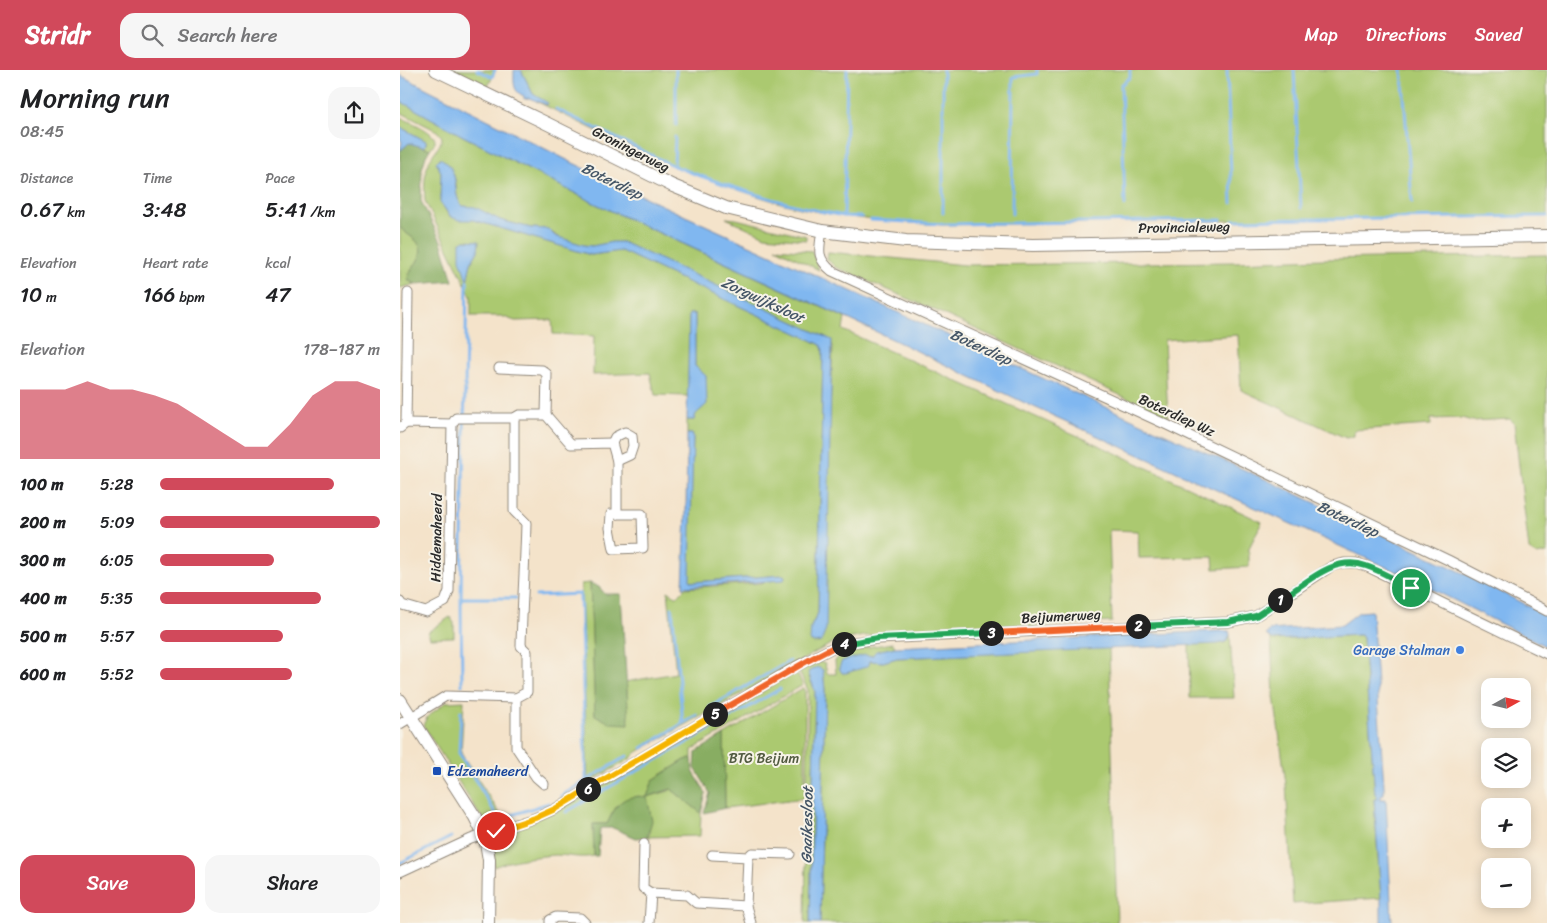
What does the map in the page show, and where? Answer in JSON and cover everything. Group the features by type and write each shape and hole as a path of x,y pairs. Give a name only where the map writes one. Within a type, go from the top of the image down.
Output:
{"main road":[{"name":"Groningerweg","path":"436,70 673,186 726,208 822,231"},
{"name":"Provincialeweg","path":"822,231 906,241 1033,245 1547,236"},
{"path":"400,700 405,721 475,817 484,835 489,860 488,923"}],"street":[{"name":"Boterdiep Wz","path":"822,231 820,258 832,271 1200,441 1448,560 1547,611"},
{"path":"408,293 403,360 403,426 472,418 514,418 519,415 546,415"},
{"path":"499,368 542,370 547,374 546,415 571,444 612,443"},
{"path":"405,721 446,696 516,698 527,692 528,652 521,646 526,523 514,511 514,418"},
{"name":"Hiddemaheerd","path":"400,602 402,605 426,612 445,602 449,591 454,421"},
{"path":"617,461 630,455 633,446 632,436 625,432 616,437 612,443 617,461 617,514"},
{"path":"612,514 617,514 642,514 643,548 614,549 610,528 612,514"},
{"name":"Beijumerweg","path":"400,872 471,839 535,818 555,809 789,671 832,648 848,643 904,637 1228,622 1256,616 1324,571 1344,563 1356,563 1366,566 1547,654"},
{"path":"516,698 516,747 536,777 544,784"},
{"path":"644,844 643,888 651,893 687,895 696,903 746,906"},
{"path":"751,923 746,906 748,857 752,853 790,854"},
{"path":"712,855 748,857"},
{"path":"649,923 651,893"},
{"path":"550,923 550,920 556,917 580,918 585,923"}],"green space":[{"path":"446,70 496,70 486,90"},
{"path":"521,70 1547,70 1547,216 943,225 851,217 814,211 762,198 729,187 631,147 536,101 548,104 533,94"},
{"path":"400,101 463,136 596,204 845,318 843,330 1107,449 1262,522 1249,548 1249,567 1214,569 1213,557 1139,558 1138,531 1109,530 1112,622 864,636 836,641 637,752 630,759 588,783 581,584 590,583 595,715 628,724 625,682 676,673 668,591 677,597 685,588 761,583 785,576 694,582 689,579 693,436 692,434 687,434 687,420 694,420 706,376 695,366 695,314 689,314 688,396 655,395 650,373 593,375 594,336 553,334 552,320 515,321 501,316 471,316 471,296 425,201 427,168 442,137 437,131 400,112","holes":["442,159 453,173 457,197 463,206 475,208 500,220 531,228 548,229 562,239 579,245 595,246 622,242 828,338 833,346 819,643 811,642 812,624 818,613 823,350 821,345 621,251 591,255 473,220 449,216 440,201 441,172 437,163","465,240 479,241 478,251 471,263 467,280"]},
{"path":"400,117 432,134 435,142 430,149 423,147 426,141 400,127"},
{"path":"409,143 430,149 422,169 421,201 441,241 453,281 416,284 408,280 421,253 418,243 400,227 400,151"},
{"path":"726,218 806,236 806,240 765,236"},
{"path":"400,227 419,244 420,253 419,258 408,275 412,283 416,284 400,288"},
{"path":"776,248 812,251 819,270"},
{"path":"828,252 965,265 1234,262 1547,255 1547,553 1537,555 1529,550 1514,423 1510,419 1472,421 1462,418 1431,419 1431,425 1354,430 1354,436 1346,438 1241,390 1238,335 1164,340 1168,417 930,308 835,267 827,259"},
{"path":"590,583 599,587 605,594 621,594 629,724 610,723 595,715"},
{"path":"450,617 454,623 454,637 430,638 428,632"},
{"path":"1230,635 1234,698 1190,698 1189,645 1225,643"},
{"path":"1361,635 1363,638 1375,794 1377,799 1374,800 1381,898 1293,904 1286,784 1274,696 1271,638 1274,640"},
{"path":"893,643 895,647 867,656 869,662 883,662 897,658 1109,648 1117,923 820,923 825,690 823,670 809,677 815,691 810,923 805,923 808,690 799,669 817,661 825,664 827,674 836,674 835,661 846,653 861,648"},
{"path":"793,673 797,674 803,685 692,750 692,758 685,760 653,780 647,797 671,789 701,813 700,836 647,837 650,833 640,796 633,797 619,804 607,824 593,824 594,856 541,856 515,860 494,867 494,839 497,835 580,799"},
{"name":"BTG Beijum","path":"803,688 805,692 805,798 725,808 724,735"},
{"path":"464,701 461,753 504,820 486,825 423,725 427,717 446,702"},
{"path":"724,735 725,808 704,813 710,793 695,768 696,752"},
{"path":"692,758 693,771 706,793 701,813 671,789 647,797 653,780 685,760"},
{"path":"638,796 647,797 652,821 647,837 636,838 613,828 600,828 598,856 594,856 593,824 607,824 617,806 626,799"}],"water":[{"path":"514,70 521,70 533,94 548,103 547,105 529,98 524,99 524,96 517,92 514,82"},
{"name":"Boterdiep","path":"400,75 573,163 670,209 1269,481 1474,578 1547,616 1547,647 1412,579 1023,402 892,339 596,204 463,136 400,101"},
{"path":"400,127 426,141 426,144 423,147 409,143 400,151 402,142 400,139"},
{"path":"440,158 451,169 457,196 463,206 475,207 500,220 531,228 548,229 555,236 584,245 592,246 622,242 832,340 826,630 821,642 814,643 810,641 811,627 818,613 823,350 821,345 621,251 591,255 473,220 459,220 451,217 440,202 441,172 436,162"},
{"path":"465,240 479,241 478,251 471,263 467,281 460,259 460,243"},
{"path":"689,314 695,314 695,366 706,376 707,404 696,414 694,420 687,420"},
{"path":"687,434 692,434 693,436 690,580 694,582 783,575 785,576 784,580 683,587"},
{"path":"1372,611 1384,786 1384,794 1381,796 1381,799 1386,799 1392,923 1381,923 1374,799 1377,799 1375,794 1363,638 1361,635 1357,635 1274,640 1266,635 1270,630 1342,625 1359,612"},
{"path":"1229,631 1230,635 1227,641 1218,644 897,658 883,662 870,661 866,667 846,673 842,673 839,668 842,661 865,655 872,656 876,651 895,647"},
{"path":"817,667 823,670 825,690 820,923 810,923 815,691 808,672"}],"waterway":[{"path":"477,70 492,77 495,70"},
{"path":"676,70 676,125"},
{"path":"847,70 844,216 862,217"},
{"path":"943,70 943,213"},
{"path":"1012,214 1013,77 1037,74 1037,70"},
{"path":"1125,205 1121,85 1130,77 1130,70"},
{"path":"1227,70 1232,203"},
{"path":"1294,70 1301,208"},
{"path":"1402,70 1412,202"},
{"path":"556,109 674,166"},
{"path":"675,137 674,166 758,195 800,207 844,216"},
{"path":"1233,220 1547,216"},
{"path":"871,220 944,224 1221,220"},
{"path":"462,685 461,598 467,281"},
{"path":"536,596 580,594 586,780"},
{"path":"461,598 516,598"},
{"path":"672,608 683,724"},
{"path":"710,707 790,661"},
{"path":"566,812 780,689"},
{"path":"461,711 459,753 499,819 549,803"},
{"path":"642,748 697,715"},
{"path":"561,796 627,756"},
{"path":"400,863 451,837"}],"place":[{"name":"Garage Stalman","path":"1460,650"},
{"name":"Edzemaheerd","path":"437,771"}],"route":[{"path":"496,831 555,809 795,667 832,648 848,643 878,638 1228,622 1256,616 1332,566 1344,563 1356,563 1366,566 1411,588"}],"water label":[{"name":"Zorgwijksloot","path":"763,300"},
{"name":"Gaaikesloot","path":"807,825"}]}
